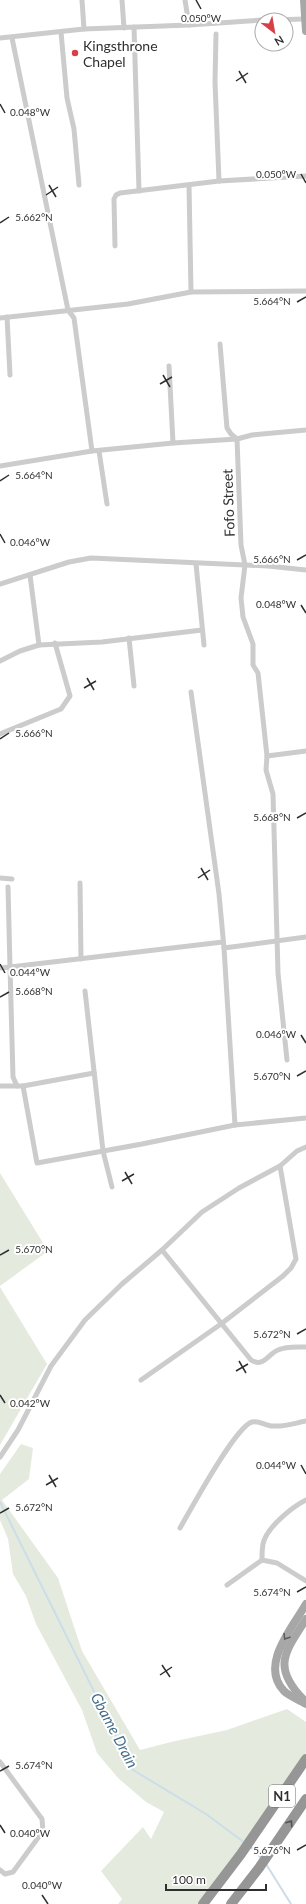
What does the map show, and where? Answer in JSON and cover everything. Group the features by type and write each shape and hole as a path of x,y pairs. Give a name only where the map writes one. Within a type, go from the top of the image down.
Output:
{"highway":[{"name":"N1","path":"203,1904 241,1854 306,1760"},
{"name":"N1","path":"231,1904 259,1868 306,1799"}],"main road":[{"path":"304,0 306,31"},
{"path":"306,1604 276,1655 277,1679 284,1691 306,1703"},
{"path":"306,1619 286,1651 284,1661 286,1676 306,1703"}],"street":[{"path":"82,0 84,29"},
{"path":"122,0 124,28"},
{"path":"185,0 189,25"},
{"path":"294,19 305,18"},
{"path":"0,38 12,38 84,29 189,25 254,21"},
{"path":"134,27 139,191"},
{"path":"61,32 67,98 74,128 79,184"},
{"path":"216,34 215,82 219,181"},
{"path":"12,38 68,310 74,318 92,451"},
{"path":"115,246 114,200 116,195 219,181 306,176"},
{"path":"189,185 191,292"},
{"path":"0,318 128,304 191,292 306,291"},
{"path":"7,317 10,375"},
{"path":"220,344 227,428 237,439"},
{"path":"169,366 173,443"},
{"path":"0,466 92,451 173,443 237,439 252,435 306,430"},
{"name":"Fofo Street","path":"237,439 241,545 244,565 241,598 243,617 253,644 253,665 258,673 267,756 267,776 273,794 278,973 287,1060"},
{"path":"99,451 107,504"},
{"path":"0,584 70,562 91,558 244,565 306,570"},
{"path":"196,564 204,645"},
{"path":"30,575 39,645"},
{"path":"0,661 20,651 39,645 55,643 102,642 202,630"},
{"path":"129,638 134,686"},
{"path":"0,734 61,709 70,696 55,643"},
{"path":"192,692 219,894 224,945 234,1124"},
{"path":"267,756 306,751"},
{"path":"0,878 12,879"},
{"path":"80,883 81,958"},
{"path":"8,887 14,1077 17,1086"},
{"path":"0,968 81,958 306,937"},
{"path":"85,991 103,1152 112,1187"},
{"path":"0,1086 24,1086 94,1073"},
{"path":"24,1086 37,1163 103,1152 234,1124 306,1118"},
{"path":"0,1457 18,1430 52,1366 85,1320 122,1284 162,1250 202,1212 239,1188 280,1166 297,1151 306,1147"},
{"path":"141,1380 221,1324 283,1276 291,1268 296,1259 280,1166"},
{"path":"162,1250 251,1360 256,1363 261,1363 276,1350 286,1347 306,1347"},
{"path":"180,1528 229,1445 247,1424 256,1421 279,1427 306,1421"},
{"path":"262,1560 263,1544 267,1536 288,1512 306,1500"},
{"path":"227,1585 262,1560 277,1563 306,1581"},
{"path":"0,1762 42,1819 43,1831 13,1872 5,1874 0,1870"}],"shaded area":[{"path":"0,1173 48,1251 0,1286"},
{"path":"0,1287 47,1364 0,1445"},
{"path":"21,1444 33,1448 29,1479 2,1500 58,1578 82,1651 140,1750 227,1730 287,1709 306,1722 306,1753 267,1812 198,1904 118,1904 122,1899 101,1871 143,1827 151,1839 164,1812 146,1802 118,1778 97,1753 82,1710 36,1624 26,1596 13,1574 8,1539 0,1520 0,1474"}],"waterway":[{"name":"Gbame Drain","path":"0,1502 133,1770 206,1814 245,1843"},
{"name":"Gbame Drain","path":"251,1847 261,1858"},
{"name":"Gbame Drain","path":"266,1864 291,1904"}],"place":[{"name":"Kingsthrone Chapel","path":"75,53"}]}
